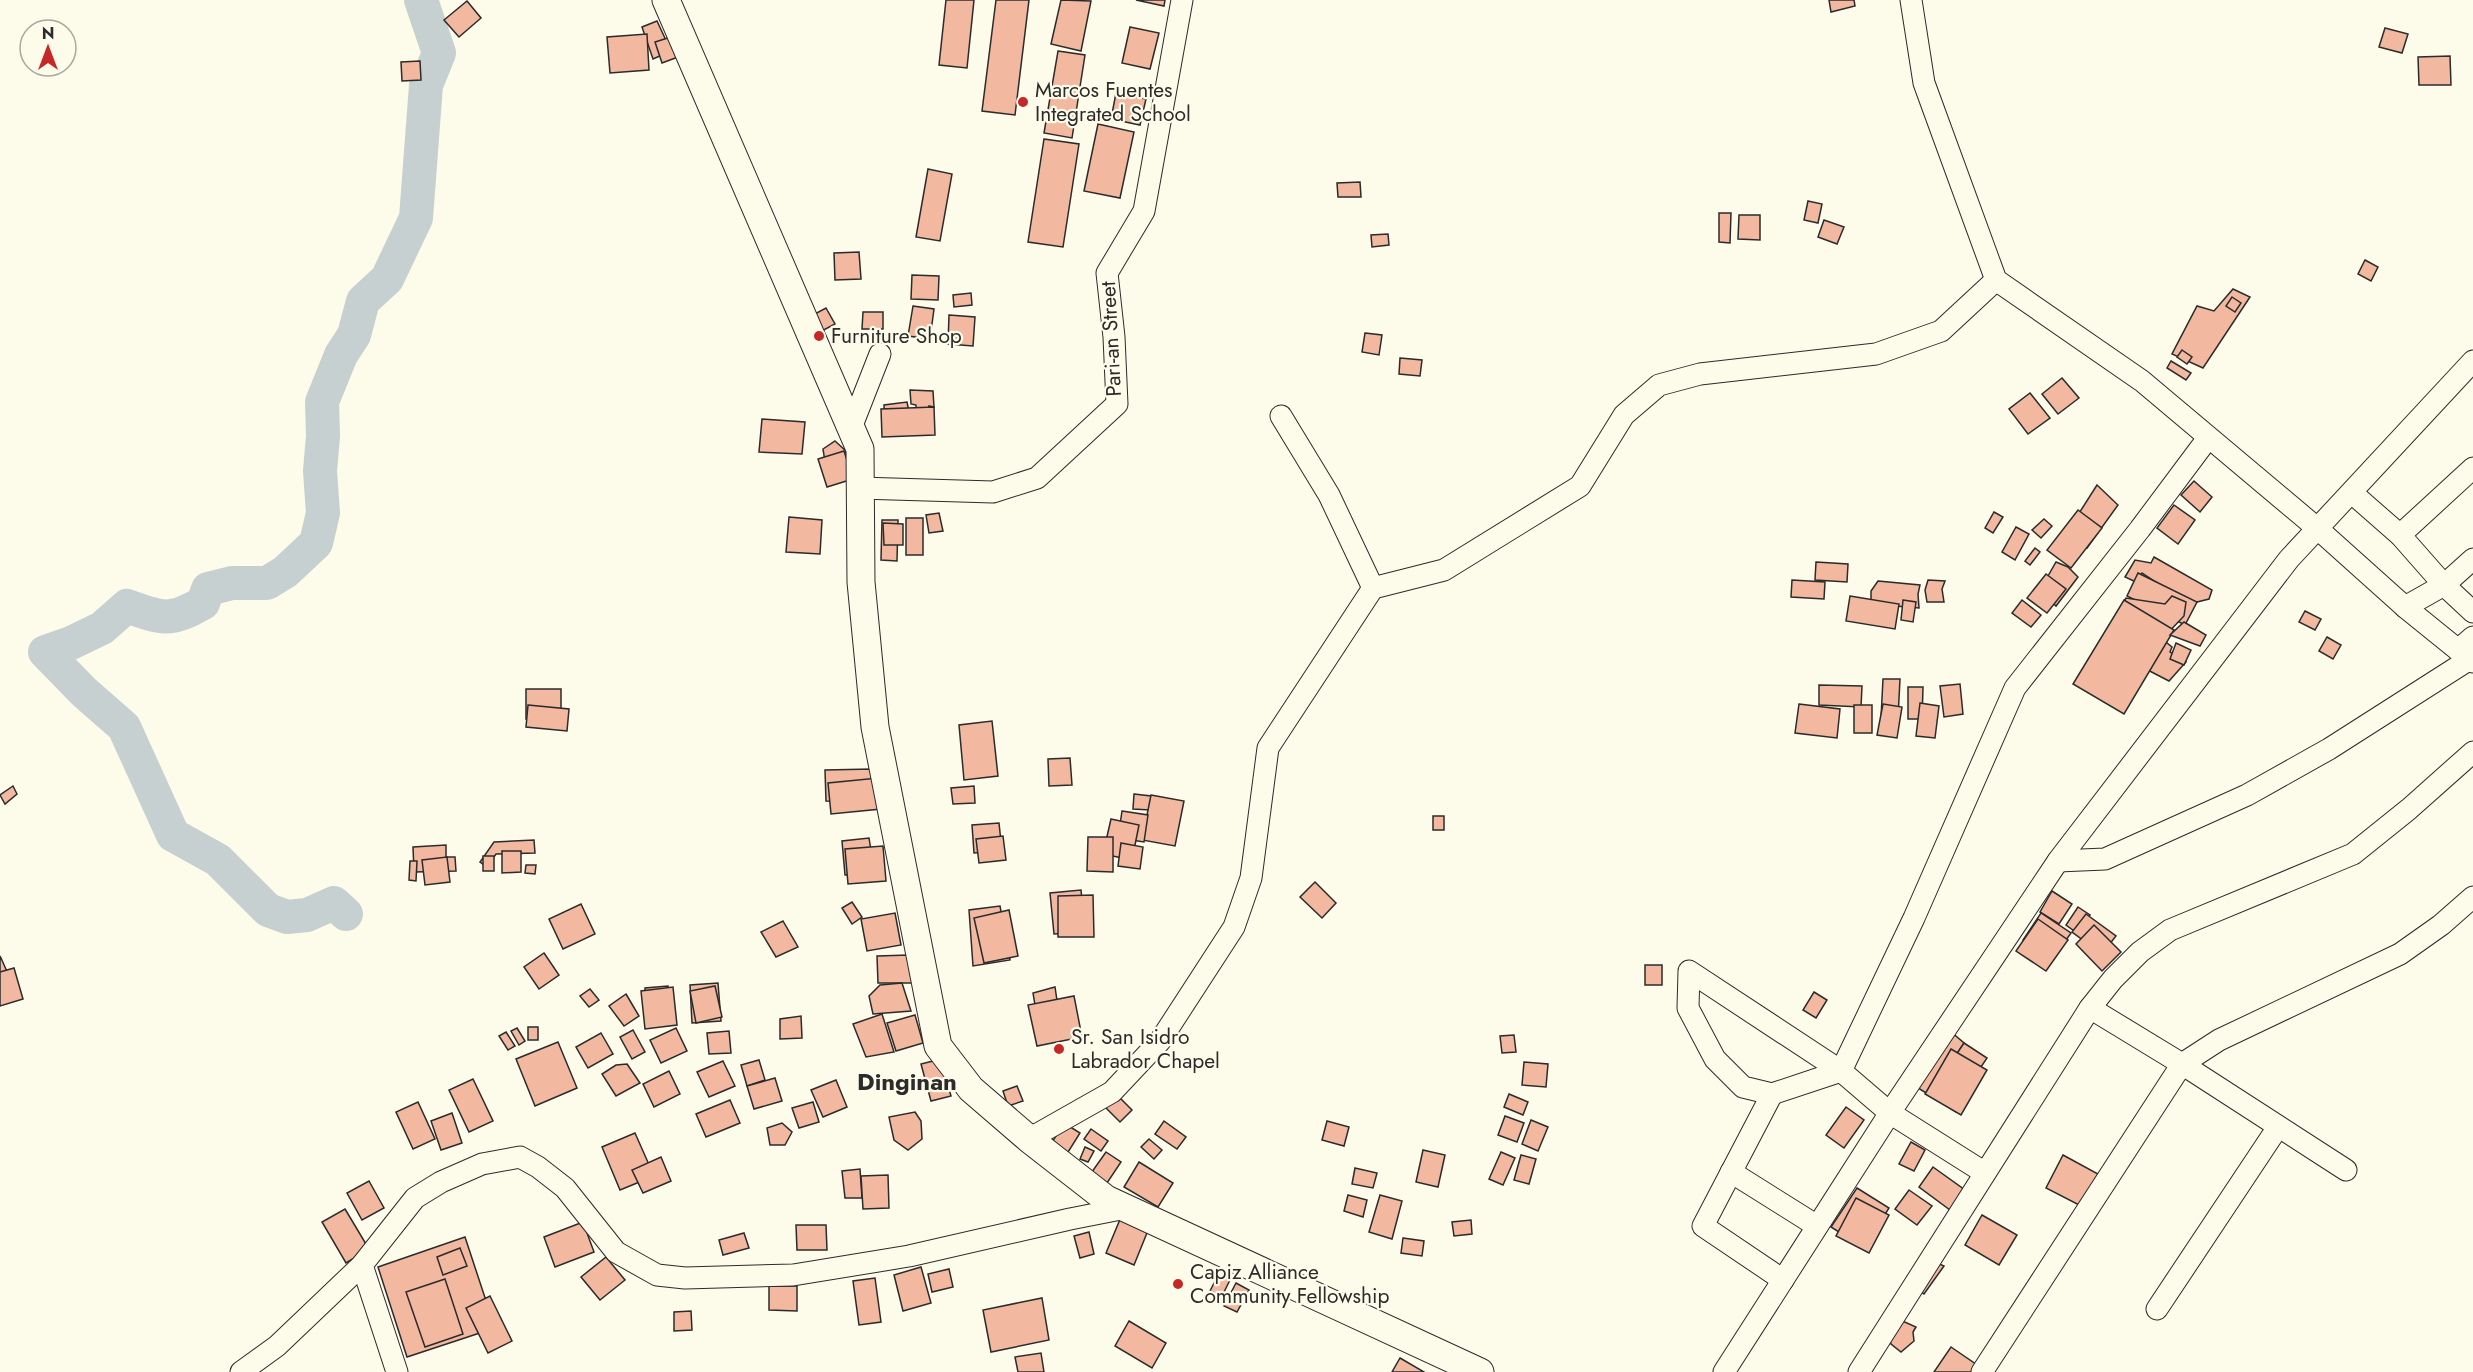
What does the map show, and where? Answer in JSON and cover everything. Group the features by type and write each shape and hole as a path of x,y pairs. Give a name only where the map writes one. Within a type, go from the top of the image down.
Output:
{"main road":[{"path":"666,0 860,449 861,582 875,727 938,1046 971,1089 1029,1139 1106,1199 1480,1372"}],"street":[{"name":"Pari-an Street","path":"859,488 993,492 1037,478 1117,404 1114,337 1107,273 1144,211 1182,0"},
{"path":"1911,0 1924,83 1996,280 2142,381 2405,607 2469,652 2329,749 2247,795 2105,859 2058,861"},
{"path":"1029,1139 1112,1092 1160,1041 1234,927 1251,878 1268,748 1373,588 1444,570 1580,486 1624,415 1659,385 1700,374 1876,354 1941,331 1996,280"},
{"path":"851,428 880,354"},
{"path":"1724,1372 1890,1113 2058,861 2289,559 2473,361"},
{"path":"1281,416 1329,495 1373,588"},
{"path":"1985,1173 1890,1113 1842,1071 1689,972 1688,1008 1715,1059 1743,1088 1772,1094 1842,1071 1914,918 2014,688 2140,530 2208,438"},
{"path":"2400,535 2473,468"},
{"path":"2352,493 2400,535 2444,585 2473,612"},
{"path":"2405,607 2444,585 2473,559"},
{"path":"1860,1372 2090,1008 2140,952 2170,930 2353,854 2409,809 2473,752"},
{"path":"1982,1372 2182,1064 2219,1040 2400,954 2441,925 2473,897"},
{"path":"2090,1008 2182,1064 2346,1170"},
{"path":"1772,1094 1703,1226 1783,1280"},
{"path":"2157,1309 2278,1127"},
{"path":"241,1372 277,1346 362,1265 415,1198 441,1182 482,1164 520,1157 538,1167 565,1188 616,1252 657,1275 685,1278 793,1275 909,1256 1126,1208"},
{"path":"1731,1172 1817,1226"},
{"path":"362,1265 398,1372"}],"building":[{"path":"946,0 974,0 967,68 939,65"},
{"path":"996,0 1029,0 1015,115 982,111"},
{"path":"1061,0 1091,1 1081,51 1051,44"},
{"path":"1136,0 1165,0 1164,6"},
{"path":"1829,0 1854,0 1855,6 1831,12"},
{"path":"467,1 481,18 459,37 444,20"},
{"path":"657,21 671,51 653,59 642,27"},
{"path":"1130,27 1159,33 1150,69 1122,63"},
{"path":"2385,28 2408,34 2402,53 2379,47"},
{"path":"647,34 649,70 610,73 607,37"},
{"path":"671,37 678,57 662,63 655,42"},
{"path":"1058,51 1085,55 1072,138 1044,133"},
{"path":"2450,56 2451,85 2419,85 2418,57"},
{"path":"420,61 421,80 402,81 401,62"},
{"path":"1116,93 1146,99 1140,125 1111,119"},
{"path":"1098,124 1134,132 1120,198 1084,191"},
{"path":"1044,139 1079,144 1063,247 1028,242"},
{"path":"928,169 952,174 940,241 916,237"},
{"path":"1360,182 1361,197 1338,197 1337,183"},
{"path":"1808,201 1822,204 1818,223 1804,220"},
{"path":"1719,213 1731,213 1730,243 1719,242"},
{"path":"1739,215 1760,215 1760,240 1738,239"},
{"path":"1824,220 1844,227 1837,244 1818,237"},
{"path":"1388,234 1389,245 1372,247 1371,235"},
{"path":"859,252 861,279 835,280 834,253"},
{"path":"2365,260 2378,267 2371,281 2358,274"},
{"path":"912,275 939,276 938,300 911,299"},
{"path":"2233,289 2250,297 2203,368 2172,354 2197,306 2214,311"},
{"path":"971,293 972,305 954,307 953,295"},
{"path":"2232,297 2241,303 2235,312 2226,306"},
{"path":"913,306 934,309 930,339 908,336"},
{"path":"826,308 835,324 820,332 811,316"},
{"path":"863,312 883,312 883,329 862,329"},
{"path":"949,315 975,317 973,346 948,344"},
{"path":"1365,333 1382,335 1379,355 1362,352"},
{"path":"2182,350 2192,357 2187,364 2177,357"},
{"path":"1400,358 1422,360 1420,376 1399,374"},
{"path":"2171,361 2191,373 2186,380 2167,368"},
{"path":"2062,378 2079,398 2058,414 2042,394"},
{"path":"910,390 933,391 934,407 929,406 929,411 916,412 916,405 911,404"},
{"path":"2030,393 2050,418 2028,434 2009,409"},
{"path":"907,402 913,432 885,433 884,405"},
{"path":"934,407 935,435 882,437 881,409"},
{"path":"762,419 805,422 802,454 759,452"},
{"path":"835,441 846,451 845,467 841,474 826,468 823,449"},
{"path":"844,451 853,479 827,487 818,459"},
{"path":"2194,481 2212,497 2200,512 2181,495"},
{"path":"2097,485 2118,505 2087,548 2069,529"},
{"path":"2174,505 2195,520 2178,544 2157,528"},
{"path":"2078,510 2102,528 2071,568 2047,550"},
{"path":"1994,512 2003,517 1993,533 1985,528"},
{"path":"939,513 943,531 929,533 926,515"},
{"path":"789,517 822,520 820,554 786,552"},
{"path":"906,518 923,518 923,555 906,555"},
{"path":"2044,519 2052,526 2041,538 2032,530"},
{"path":"882,520 898,520 897,561 881,560"},
{"path":"883,523 903,524 903,545 884,545"},
{"path":"2016,527 2029,534 2015,560 2002,552"},
{"path":"2035,548 2040,552 2030,565 2025,561"},
{"path":"2154,557 2212,590 2209,599 2193,603 2186,602 2142,573 2136,582 2125,577 2135,560 2151,563"},
{"path":"1816,562 1848,564 1847,582 1815,580"},
{"path":"2056,562 2068,567 2078,577 2056,606 2040,590"},
{"path":"2138,573 2197,602 2185,625 2127,596"},
{"path":"2046,574 2066,589 2047,613 2027,598"},
{"path":"1792,580 1825,582 1824,599 1791,597"},
{"path":"1928,580 1945,581 1942,589 1944,602 1927,602 1925,590"},
{"path":"1878,581 1920,585 1919,608 1871,604 1871,591"},
{"path":"1850,596 1899,604 1895,629 1846,621"},
{"path":"2172,596 2186,602 2184,616 2162,639 2172,647 2170,652 2186,662 2169,681 2138,665 2122,680 2088,661 2126,598 2165,604"},
{"path":"1903,600 1916,602 1913,622 1901,620"},
{"path":"2022,600 2041,615 2031,627 2012,613"},
{"path":"2124,600 2174,630 2124,714 2073,684"},
{"path":"2305,611 2321,619 2315,630 2299,622"},
{"path":"2184,622 2206,635 2200,646 2170,635"},
{"path":"2327,637 2341,645 2333,659 2319,651"},
{"path":"2176,643 2191,650 2184,665 2170,659"},
{"path":"1883,679 1900,679 1898,718 1881,718"},
{"path":"1960,684 1963,714 1944,717 1940,686"},
{"path":"1819,685 1862,686 1861,707 1819,705"},
{"path":"1908,687 1923,687 1922,719 1908,719"},
{"path":"526,689 561,689 561,719 526,719"},
{"path":"1920,703 1939,706 1935,738 1916,736"},
{"path":"1799,704 1840,709 1837,738 1795,733"},
{"path":"1883,704 1902,707 1897,738 1877,735"},
{"path":"528,705 569,709 567,731 526,727"},
{"path":"1854,705 1872,705 1872,733 1854,733"},
{"path":"992,721 998,776 964,780 959,725"},
{"path":"1070,758 1072,785 1049,786 1048,759"},
{"path":"872,769 871,803 826,801 825,770"},
{"path":"878,778 881,809 831,814 828,783"},
{"path":"13,786 17,794 5,804 0,795"},
{"path":"974,786 975,803 953,804 951,788"},
{"path":"1134,794 1151,796 1150,810 1133,809"},
{"path":"1151,795 1184,801 1175,846 1142,840"},
{"path":"1122,811 1148,815 1144,842 1118,838"},
{"path":"1433,816 1444,816 1444,830 1433,830"},
{"path":"1111,819 1139,825 1132,860 1103,854"},
{"path":"999,823 1002,851 974,853 972,825"},
{"path":"1003,836 1006,860 979,863 976,839"},
{"path":"1088,837 1113,837 1113,872 1087,871"},
{"path":"869,838 875,874 845,875 842,841"},
{"path":"534,840 535,853 496,854 487,867 480,862 494,842"},
{"path":"1121,843 1143,847 1140,869 1118,866"},
{"path":"446,845 446,857 455,857 456,871 414,872 413,847"},
{"path":"883,846 886,881 848,884 845,849"},
{"path":"502,851 521,851 521,872 502,873"},
{"path":"483,856 494,856 494,871 483,871"},
{"path":"447,857 450,882 425,885 422,860"},
{"path":"410,861 417,861 416,881 409,880"},
{"path":"526,865 536,865 535,874 525,873"},
{"path":"1315,882 1336,903 1322,918 1300,897"},
{"path":"1081,890 1085,932 1054,934 1050,893"},
{"path":"2052,891 2072,904 2059,924 2040,912"},
{"path":"1093,895 1094,937 1058,937 1058,896"},
{"path":"852,902 862,917 852,924 842,908"},
{"path":"581,904 595,934 563,949 549,919"},
{"path":"1000,906 1010,960 973,966 969,910"},
{"path":"2078,907 2090,915 2077,933 2066,925"},
{"path":"1009,910 1018,956 984,963 974,918"},
{"path":"895,913 901,945 867,951 861,919"},
{"path":"2041,913 2071,933 2052,960 2023,940"},
{"path":"2086,914 2116,936 2102,954 2072,932"},
{"path":"2038,919 2068,940 2046,971 2016,951"},
{"path":"783,921 798,947 776,957 761,932"},
{"path":"2094,925 2121,952 2102,971 2076,944"},
{"path":"544,953 559,975 539,989 524,967"},
{"path":"909,955 912,983 878,983 877,956"},
{"path":"0,956 1,958 13,985 0,986"},
{"path":"1645,965 1662,965 1662,985 1645,985"},
{"path":"14,968 23,999 0,1006 0,972"},
{"path":"718,983 721,1021 692,1023 690,985"},
{"path":"902,983 911,1011 873,1014 869,996 880,985"},
{"path":"668,986 672,1010 657,1011 645,1006 645,988"},
{"path":"715,986 722,1017 696,1023 690,991"},
{"path":"673,987 677,1025 645,1029 641,991"},
{"path":"1055,987 1061,1027 1039,1029 1033,993"},
{"path":"590,989 599,1000 589,1007 580,996"},
{"path":"1814,992 1827,1000 1816,1018 1803,1010"},
{"path":"626,994 639,1016 624,1026 609,1006"},
{"path":"1074,996 1082,1037 1037,1046 1028,1005"},
{"path":"882,1014 894,1052 866,1057 853,1024"},
{"path":"915,1015 923,1043 896,1051 887,1023"},
{"path":"801,1016 802,1038 780,1039 780,1019"},
{"path":"528,1027 538,1027 538,1040 528,1040"},
{"path":"517,1028 525,1041 519,1045 511,1031"},
{"path":"676,1028 687,1051 661,1063 650,1040"},
{"path":"633,1030 645,1052 632,1059 620,1037"},
{"path":"729,1031 731,1053 709,1054 707,1033"},
{"path":"1950,1031 1964,1043 1950,1064 1973,1079 1956,1112 1915,1086"},
{"path":"506,1032 515,1046 508,1050 499,1036"},
{"path":"601,1033 613,1054 588,1068 576,1047"},
{"path":"1514,1035 1516,1052 1502,1053 1500,1036"},
{"path":"558,1042 577,1088 535,1106 516,1059"},
{"path":"1964,1043 1987,1058 1973,1079 1950,1064"},
{"path":"1951,1049 1987,1070 1961,1115 1925,1094"},
{"path":"941,1059 951,1096 931,1101 921,1064"},
{"path":"759,1060 765,1080 747,1086 741,1065"},
{"path":"723,1061 735,1086 709,1097 697,1072"},
{"path":"1524,1062 1548,1064 1546,1087 1522,1085"},
{"path":"627,1064 640,1083 616,1096 602,1074 616,1065"},
{"path":"669,1071 680,1094 654,1107 643,1084"},
{"path":"775,1078 782,1101 754,1109 747,1086"},
{"path":"473,1079 493,1121 469,1132 449,1090"},
{"path":"836,1080 847,1107 823,1117 811,1090"},
{"path":"1017,1086 1023,1101 1008,1106 1003,1091"},
{"path":"1115,1093 1132,1110 1120,1122 1103,1105"},
{"path":"1509,1094 1528,1102 1523,1115 1504,1107"},
{"path":"730,1100 740,1123 706,1137 696,1114"},
{"path":"418,1102 435,1139 413,1149 396,1112"},
{"path":"813,1102 819,1122 799,1128 792,1108"},
{"path":"1846,1107 1864,1120 1844,1148 1826,1135"},
{"path":"915,1112 921,1121 922,1139 908,1150 894,1140 889,1117"},
{"path":"452,1113 462,1143 441,1150 431,1121"},
{"path":"1505,1116 1524,1123 1517,1142 1498,1135"},
{"path":"1531,1120 1548,1127 1538,1151 1522,1144"},
{"path":"1164,1121 1186,1137 1177,1149 1155,1134"},
{"path":"1327,1121 1349,1127 1344,1146 1322,1140"},
{"path":"782,1123 792,1132 785,1145 770,1145 767,1128"},
{"path":"1064,1123 1080,1133 1065,1157 1049,1147"},
{"path":"1091,1129 1108,1141 1101,1151 1084,1139"},
{"path":"635,1133 654,1176 620,1190 602,1147"},
{"path":"1149,1139 1162,1150 1154,1159 1141,1147"},
{"path":"1911,1142 1925,1150 1914,1171 1899,1164"},
{"path":"1085,1147 1094,1151 1088,1162 1080,1159"},
{"path":"1423,1150 1445,1155 1438,1187 1416,1182"},
{"path":"1106,1152 1121,1162 1105,1186 1089,1176"},
{"path":"1501,1152 1515,1158 1503,1185 1489,1179"},
{"path":"1521,1155 1536,1159 1529,1184 1514,1180"},
{"path":"2063,1155 2098,1174 2081,1206 2046,1188"},
{"path":"661,1157 671,1181 643,1193 632,1170"},
{"path":"1139,1162 1173,1183 1158,1207 1124,1187"},
{"path":"1933,1167 1965,1190 1950,1210 1919,1187"},
{"path":"1355,1168 1377,1173 1373,1188 1352,1184"},
{"path":"860,1169 862,1198 845,1198 842,1171"},
{"path":"888,1175 889,1208 863,1209 861,1176"},
{"path":"369,1181 384,1208 362,1220 347,1193"},
{"path":"1857,1188 1889,1208 1864,1248 1831,1227"},
{"path":"1909,1190 1932,1206 1917,1225 1895,1209"},
{"path":"1348,1195 1367,1200 1363,1217 1344,1211"},
{"path":"1380,1195 1402,1201 1392,1239 1369,1232"},
{"path":"1856,1198 1889,1215 1869,1253 1836,1236"},
{"path":"345,1209 369,1249 346,1263 322,1222"},
{"path":"1982,1215 2017,1235 1999,1265 1965,1245"},
{"path":"1121,1217 1149,1228 1134,1265 1106,1253"},
{"path":"1471,1220 1472,1234 1454,1236 1452,1222"},
{"path":"583,1222 594,1252 555,1267 544,1237"},
{"path":"796,1225 826,1225 827,1250 797,1250"},
{"path":"1089,1232 1094,1254 1080,1258 1074,1236"},
{"path":"744,1233 749,1248 723,1255 719,1240"},
{"path":"465,1237 495,1328 407,1357 378,1267"},
{"path":"1403,1238 1424,1241 1422,1256 1401,1253"},
{"path":"460,1248 467,1266 443,1275 437,1257"},
{"path":"606,1257 625,1280 600,1300 581,1277"},
{"path":"1935,1262 1944,1266 1924,1294 1916,1289"},
{"path":"921,1267 931,1303 903,1311 894,1275"},
{"path":"949,1269 953,1287 932,1292 928,1274"},
{"path":"1218,1275 1230,1280 1222,1296 1210,1291"},
{"path":"875,1278 881,1322 859,1325 853,1281"},
{"path":"445,1279 463,1334 425,1347 406,1292"},
{"path":"1236,1283 1249,1290 1237,1312 1224,1306"},
{"path":"769,1286 797,1286 797,1311 769,1310"},
{"path":"490,1296 512,1341 488,1353 466,1308"},
{"path":"1042,1298 1049,1340 991,1352 983,1310"},
{"path":"691,1311 692,1330 674,1331 674,1312"},
{"path":"1898,1319 1916,1327 1913,1332 1914,1341 1901,1352 1891,1344 1888,1334"},
{"path":"1129,1321 1166,1343 1152,1368 1115,1346"},
{"path":"1951,1347 1983,1369 1981,1372 1934,1372"},
{"path":"1041,1353 1044,1372 1018,1372 1015,1357"},
{"path":"1400,1358 1424,1372 1392,1372"}],"waterway":[{"path":"346,914 334,903 307,915 287,917 268,910 218,860 173,835 124,727 84,692 45,652 102,628 127,606 158,616 174,616 203,603 208,589 232,583 267,583 285,572 316,543 323,513 320,471 323,436 322,402 341,355 354,335 363,301 387,279 416,218 426,85 439,53 421,0"}],"place":[{"name":"Marcos Fuentes Integrated School","path":"1023,102"},
{"name":"Furniture Shop","path":"819,336"},
{"name":"Sr. San Isidro Labrador Chapel","path":"1059,1049"},
{"name":"Capiz Alliance Community Fellowship","path":"1178,1284"}],"district":[{"name":"Dinginan","path":"907,1082"}]}
